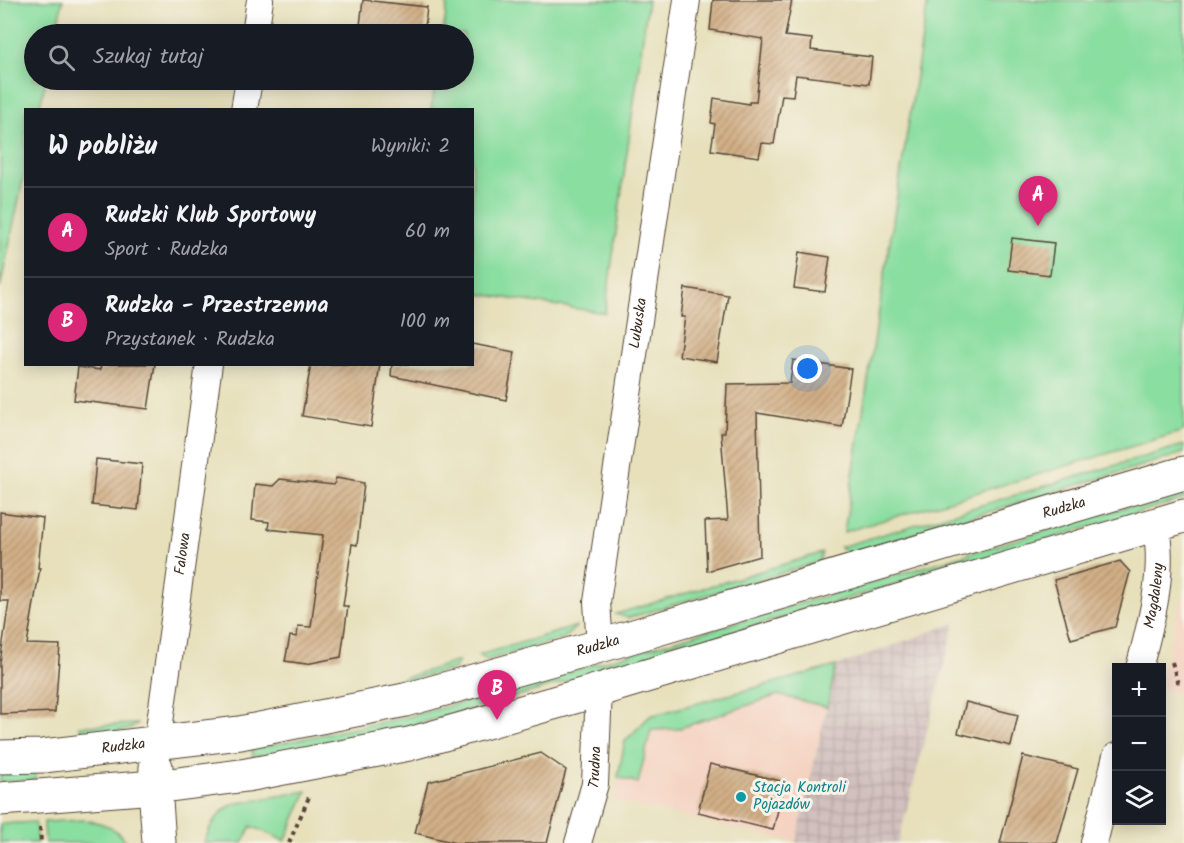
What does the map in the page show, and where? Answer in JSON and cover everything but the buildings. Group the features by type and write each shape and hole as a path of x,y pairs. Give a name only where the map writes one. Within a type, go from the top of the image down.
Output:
{"street":[{"path":"256,24 260,0"},
{"name":"Lubuska","path":"600,646 597,602 687,0"},
{"path":"244,108 247,90"},
{"name":"Falowa","path":"157,744 209,366"},
{"name":"Rudzka","path":"0,758 43,756 240,733 395,702 600,646 1184,472"},
{"path":"0,799 155,787 247,775 409,744 1170,520"},
{"name":"Magdaleny","path":"1140,663 1160,565 1159,542 1170,520"},
{"name":"Trudna","path":"578,843 595,784 598,690"},
{"path":"157,744 155,787 159,843"},
{"path":"1094,843 1112,771"}],"path":[{"path":"1170,656 1177,681 1184,682"},
{"path":"289,843 310,793"}],"shaded area":[{"path":"1184,591 1184,694 1166,690 1165,663"},
{"path":"955,623 898,843 796,843 836,666"},
{"path":"836,666 796,842 615,801 625,741 650,716"}],"green space":[{"path":"0,0 63,0 57,24 24,24 24,90 44,90 39,108 24,108 24,176 0,288"},
{"path":"448,0 648,0 605,313 474,293 474,108 431,108 434,90 474,90 474,24 444,24"},
{"path":"928,0 1184,0 1184,431 844,532"},
{"path":"1184,445 1184,453 848,554 840,547"},
{"path":"1184,490 1184,499 491,704 409,726 253,757 252,749 407,717 487,696"},
{"path":"822,553 819,562 628,618 616,614"},
{"path":"577,626 564,638 486,660 479,655"},
{"path":"459,661 454,669 348,695"},
{"path":"836,666 827,707 778,695 677,729 651,730 638,783 618,777 625,741 650,716"},
{"path":"138,724 127,730 85,735 80,729 80,726"},
{"path":"35,773 36,780 0,782 0,774"},
{"path":"307,791 285,841 251,826 243,843 204,843 215,820 233,804"},
{"path":"84,820 108,827 119,833 127,843 45,843 44,822"},
{"path":"35,822 37,843 0,843 0,824"}],"place":[{"name":"Rudzki Klub Sportowy","path":"1038,226"},
{"name":"Rudzka - Przestrzenna","path":"497,720"},
{"name":"Stacja Kontroli Pojazdów","path":"741,797"}]}
